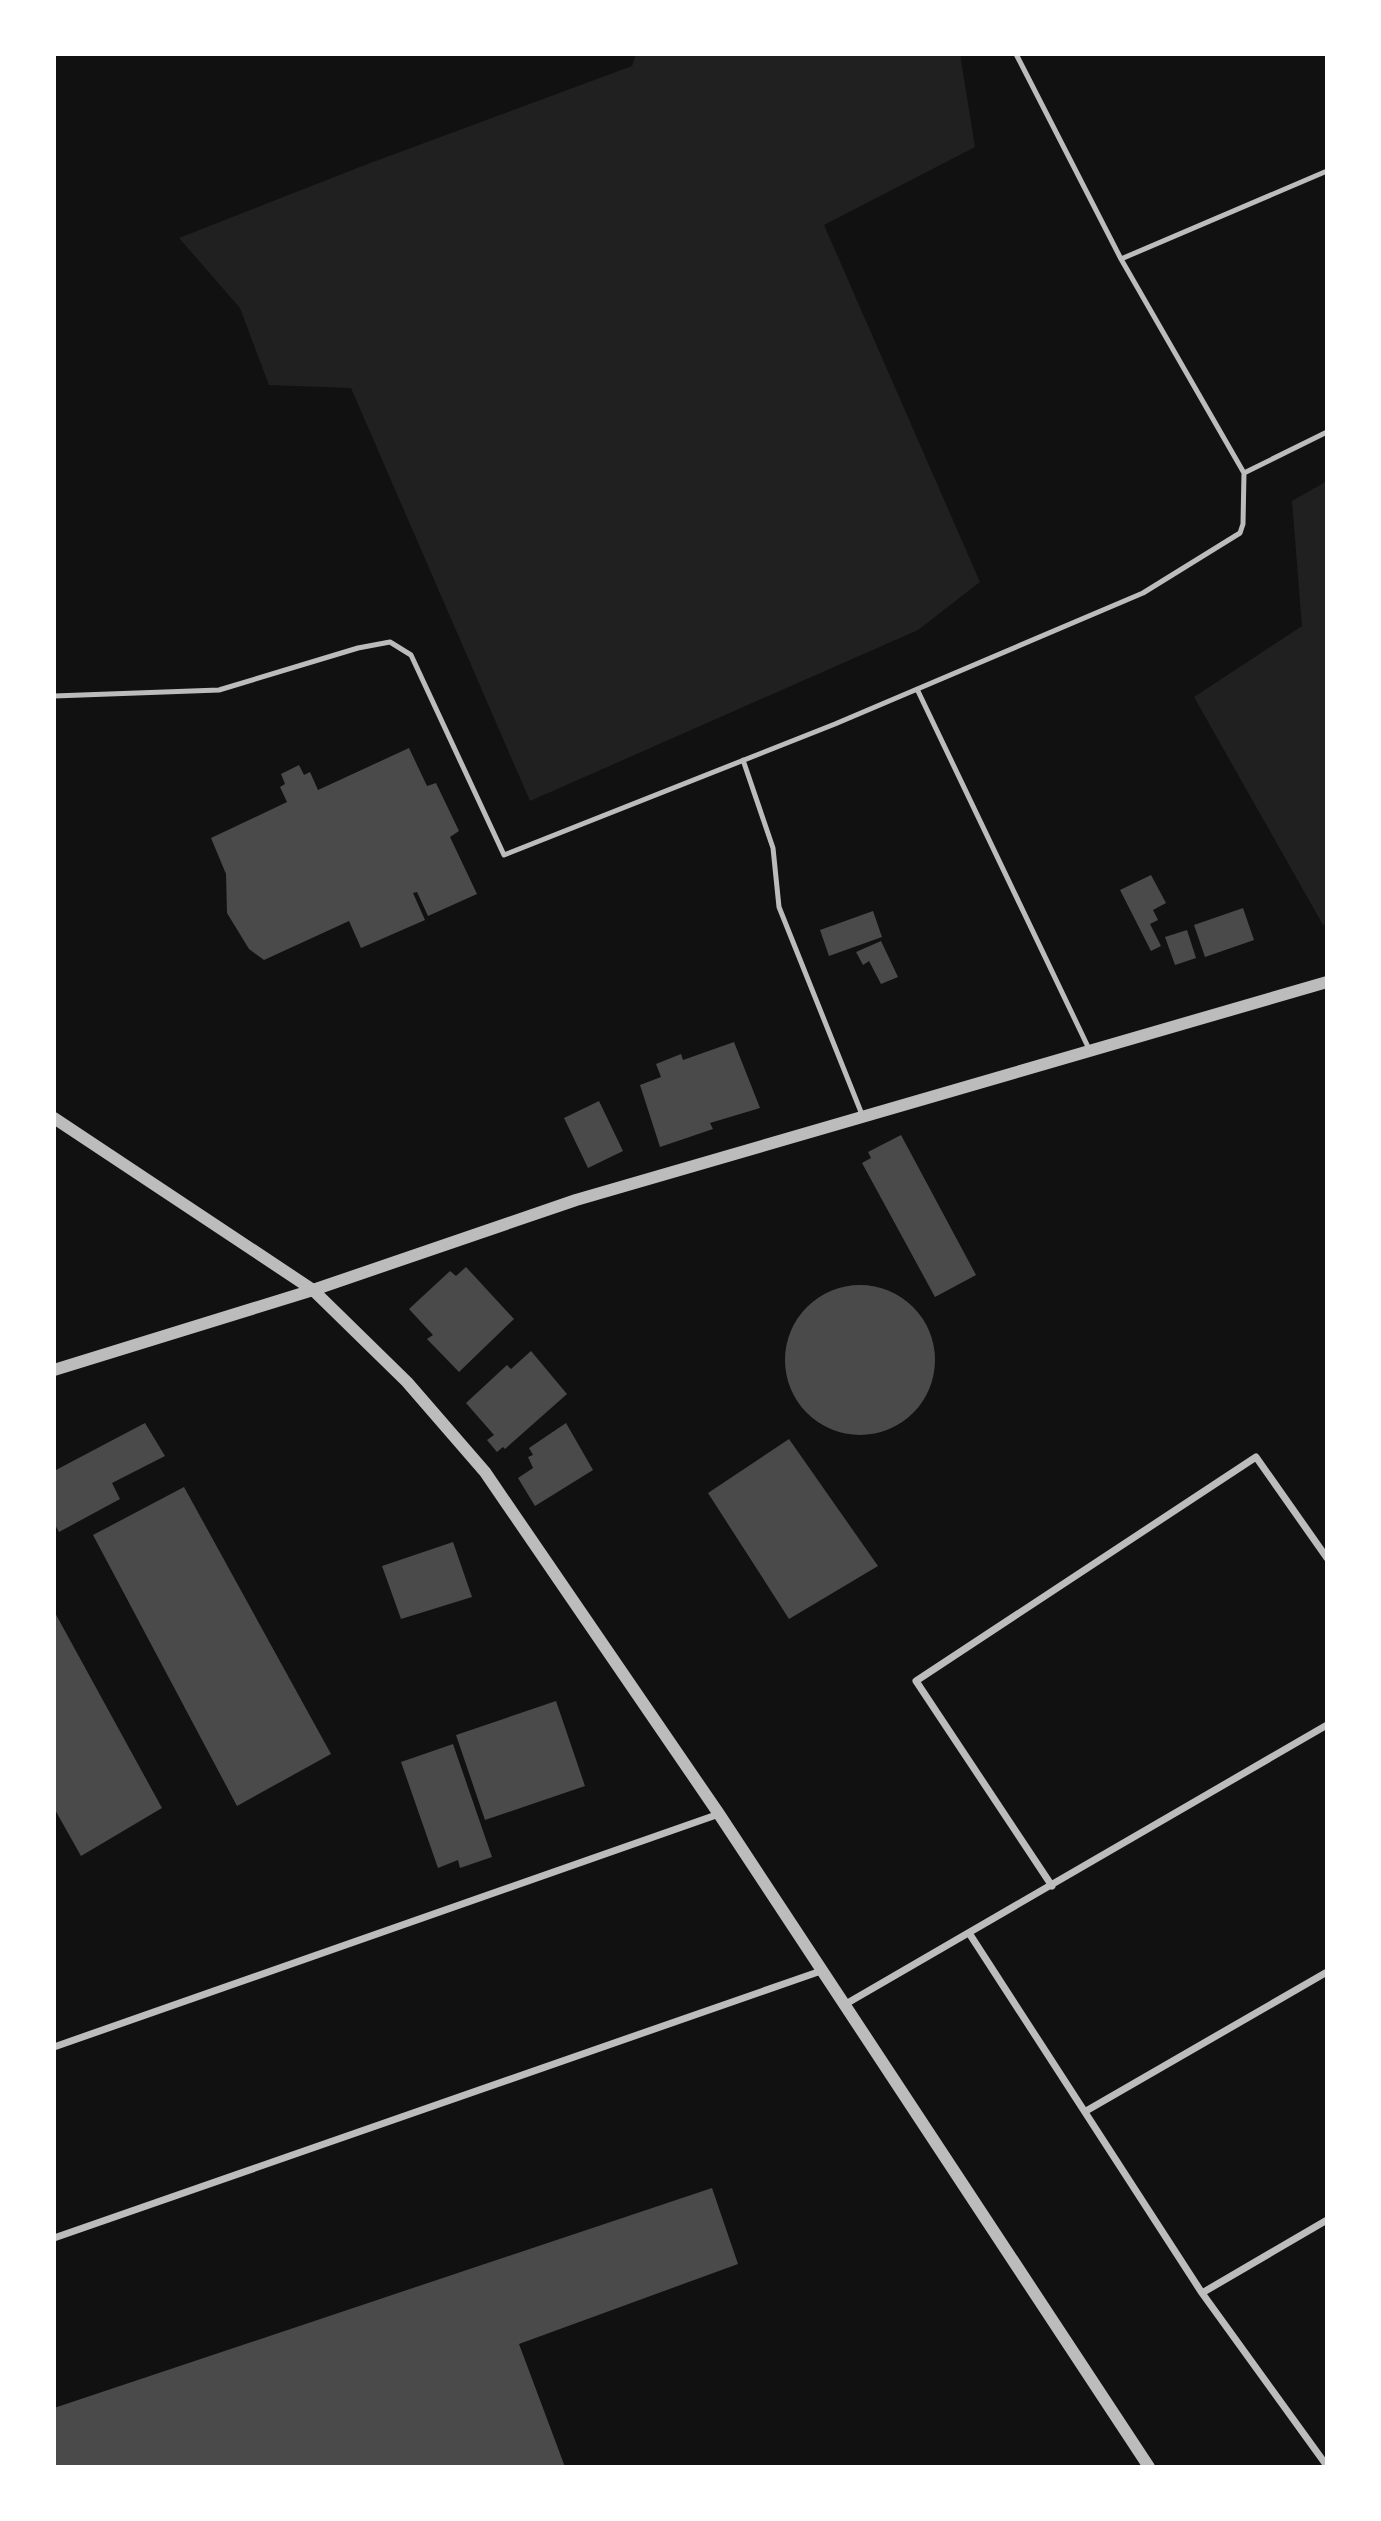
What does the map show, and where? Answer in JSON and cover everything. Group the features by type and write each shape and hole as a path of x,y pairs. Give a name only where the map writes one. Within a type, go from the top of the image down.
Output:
{"street":[{"path":"54,1370 313,1290 576,1200 1327,982"},
{"path":"54,1118 313,1290 407,1382 485,1472 719,1814 1149,2467"},
{"path":"1052,1886 916,1681 1256,1457 1327,1558"},
{"path":"844,2006 1327,1725"},
{"path":"54,2047 719,1814"},
{"path":"969,1933 1202,2292 1327,2466"},
{"path":"54,2238 821,1971"},
{"path":"1086,2111 1327,1972"},
{"path":"1202,2292 1327,2220"}],"lane":[{"path":"54,696 219,690 358,648 390,642 411,655 504,855 917,689 1143,593 1240,533 1243,524 1244,473 1121,258 1016,54"},
{"path":"1121,258 1327,171"},
{"path":"1244,473 1327,432"},
{"path":"917,689 1090,1051"},
{"path":"743,760 773,848 779,906 863,1117"}],"shaded area":[{"path":"636,54 960,54 975,147 824,225 980,582 918,630 530,801 351,388 269,385 240,308 179,238 365,165 632,66"},
{"path":"1327,481 1327,924 1323,925 1194,697 1302,626 1292,501"}],"building":[{"path":"409,748 427,786 436,783 459,831 450,837 477,894 428,916 417,892 413,893 425,920 361,948 349,921 264,960 249,949 227,913 226,874 211,838 287,802 280,787 285,784 281,774 299,765 304,775 310,772 318,790"},
{"path":"1151,875 1166,903 1153,910 1158,920 1150,924 1161,946 1151,951 1120,890"},
{"path":"1243,908 1254,940 1205,957 1194,925"},
{"path":"873,911 882,937 829,956 820,930"},
{"path":"1187,930 1196,958 1175,965 1165,937"},
{"path":"881,941 898,977 881,984 869,961 863,965 856,952"},
{"path":"734,1042 760,1108 710,1123 713,1129 660,1147 640,1085 661,1077 656,1064 681,1054 683,1060"},
{"path":"599,1101 623,1151 588,1168 564,1118"},
{"path":"901,1135 976,1275 935,1297 862,1163 871,1158 868,1152"},
{"path":"466,1267 514,1319 459,1372 427,1339 433,1335 409,1309 450,1271 456,1276"},
{"path":"860,1285 889,1290 913,1307 930,1331 935,1360 930,1389 913,1413 889,1430 860,1435 831,1430 807,1413 790,1389 785,1360 790,1331 807,1307 831,1290"},
{"path":"531,1351 567,1394 505,1449 503,1447 497,1452 487,1440 494,1435 466,1403 507,1365 511,1369"},
{"path":"145,1423 165,1456 112,1483 120,1499 59,1532 54,1523 54,1471"},
{"path":"566,1423 593,1470 535,1506 518,1478 533,1468 528,1457 533,1455 529,1448"},
{"path":"789,1439 878,1566 789,1619 708,1493"},
{"path":"184,1487 331,1754 237,1806 93,1535"},
{"path":"453,1542 472,1597 401,1619 382,1566"},
{"path":"54,1611 162,1808 81,1856 54,1808"},
{"path":"556,1701 585,1786 485,1820 456,1735"},
{"path":"453,1744 492,1857 460,1868 458,1860 438,1868 401,1762"},
{"path":"712,2188 738,2264 519,2344 565,2467 54,2467 54,2408"}]}
